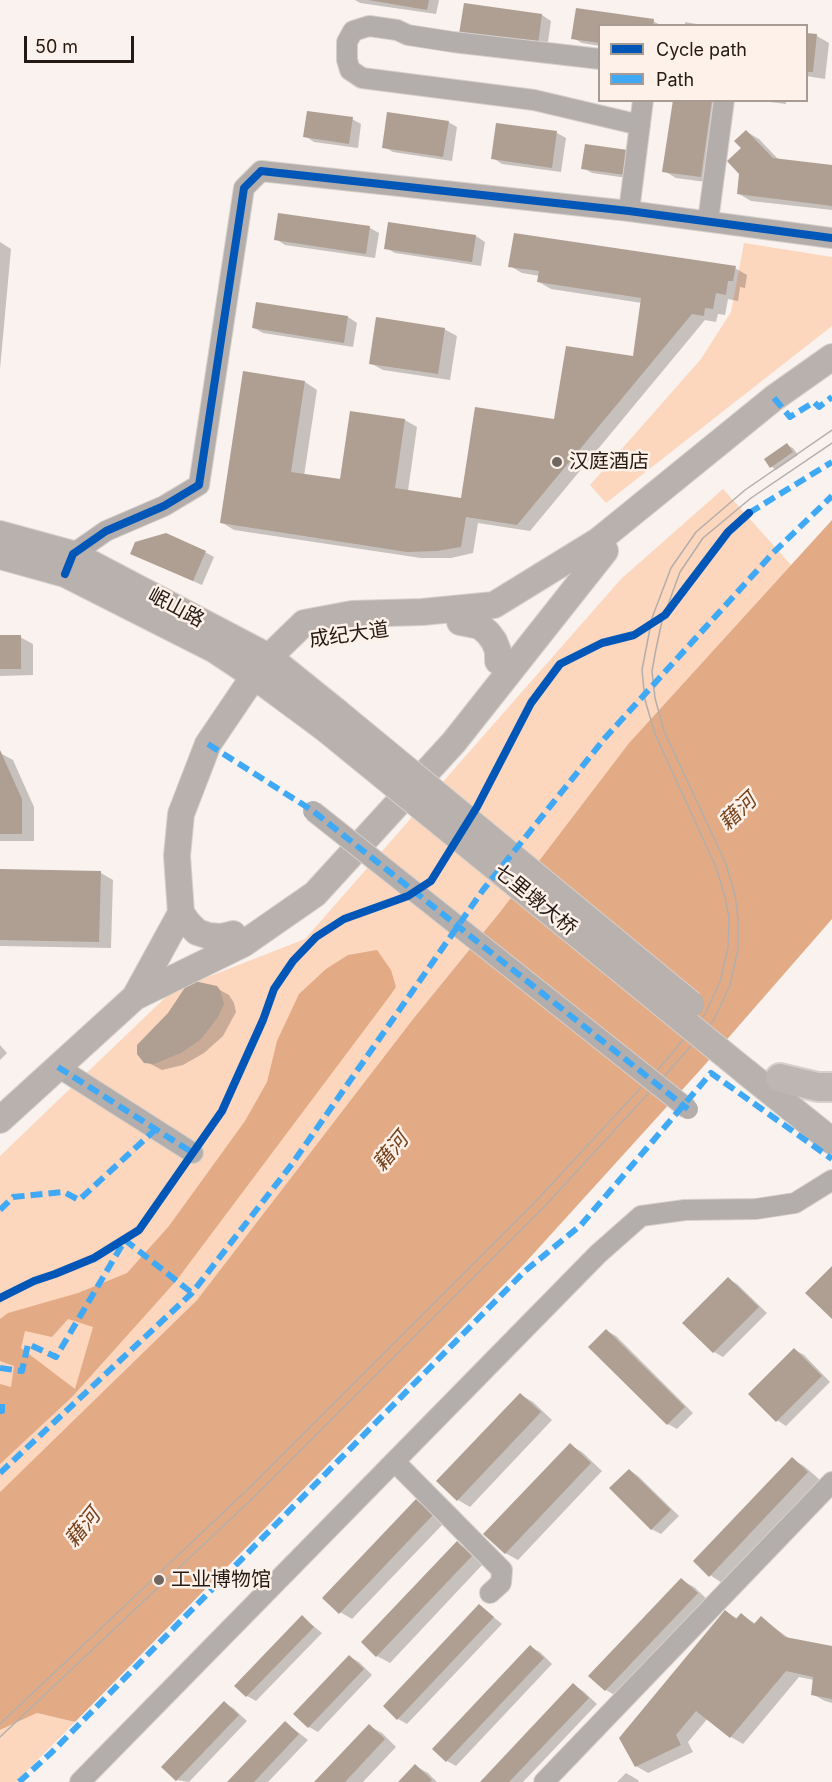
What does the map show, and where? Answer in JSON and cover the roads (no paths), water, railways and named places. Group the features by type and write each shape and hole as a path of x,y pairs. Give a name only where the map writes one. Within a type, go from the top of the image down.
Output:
{"highway":[{"path":"780,1078 818,1087 832,1087"}],"main road":[{"name":"成纪大道","path":"261,666 310,636 504,617 564,578 774,398 832,357"},
{"name":"成纪大道","path":"261,666 304,622 352,614 422,612 494,605 596,550 782,409 832,375"},
{"name":"岷山路","path":"0,534 69,564 261,666 330,719"},
{"path":"140,989 243,944 315,894 454,742 596,550"},
{"name":"岷山路","path":"0,556 69,564"},
{"path":"0,1120 140,989 233,934 303,881 365,818 498,661 564,578"},
{"path":"460,622 480,626 488,633 498,651 498,661"},
{"path":"233,934 221,937 203,934 188,923 181,913 177,856 181,814 208,744 261,666"},
{"name":"七里墩大桥","path":"330,719 751,1065"},
{"path":"140,989 181,913"},
{"path":"751,1065 780,1078 832,1121"},
{"path":"751,1065 832,1141"}],"street":[{"path":"598,59 453,42 369,26 353,31 347,42 347,60 350,70 362,78 534,100 640,125"},
{"path":"629,211 643,102"},
{"path":"708,221 724,102"},
{"path":"69,564 106,531 164,506 199,485 244,188 261,171 629,211 832,238"},
{"path":"313,811 687,1110"},
{"path":"58,1067 193,1153"},
{"path":"80,1782 598,1254 641,1216 685,1210 756,1209 795,1203 832,1180"},
{"path":"394,1461 502,1570 501,1583 490,1593"},
{"path":"544,1782 832,1482"}],"water":[{"name":"藉河","path":"832,520 832,919 702,1068 525,1263 75,1722 37,1713 0,1730 0,1492 197,1300 629,743"},
{"path":"377,950 391,970 396,987 176,1281 72,1397 0,1464 0,1384 11,1387 14,1366 0,1361 0,1319 8,1313 78,1293 127,1273 169,1226 245,1121 267,1082 277,1041 299,994 326,969 348,955","holes":["68,1319 93,1327 75,1389 21,1348 25,1331 52,1337"]}],"tram line":[{"path":"0,1724 249,1488 536,1201 661,1066 705,1014 720,982 728,948 729,918 716,867 655,734 645,700 642,670 652,618 671,568 696,532 745,490 832,430"},
{"path":"0,1737 256,1495 543,1208 714,1020 730,985 738,949 735,895 726,864 664,731 655,698 652,671 656,649 662,621 680,572 703,538 751,498 832,443"}],"place":[{"name":"汉庭酒店","path":"557,462"},
{"name":"工业博物馆","path":"159,1580"}]}
